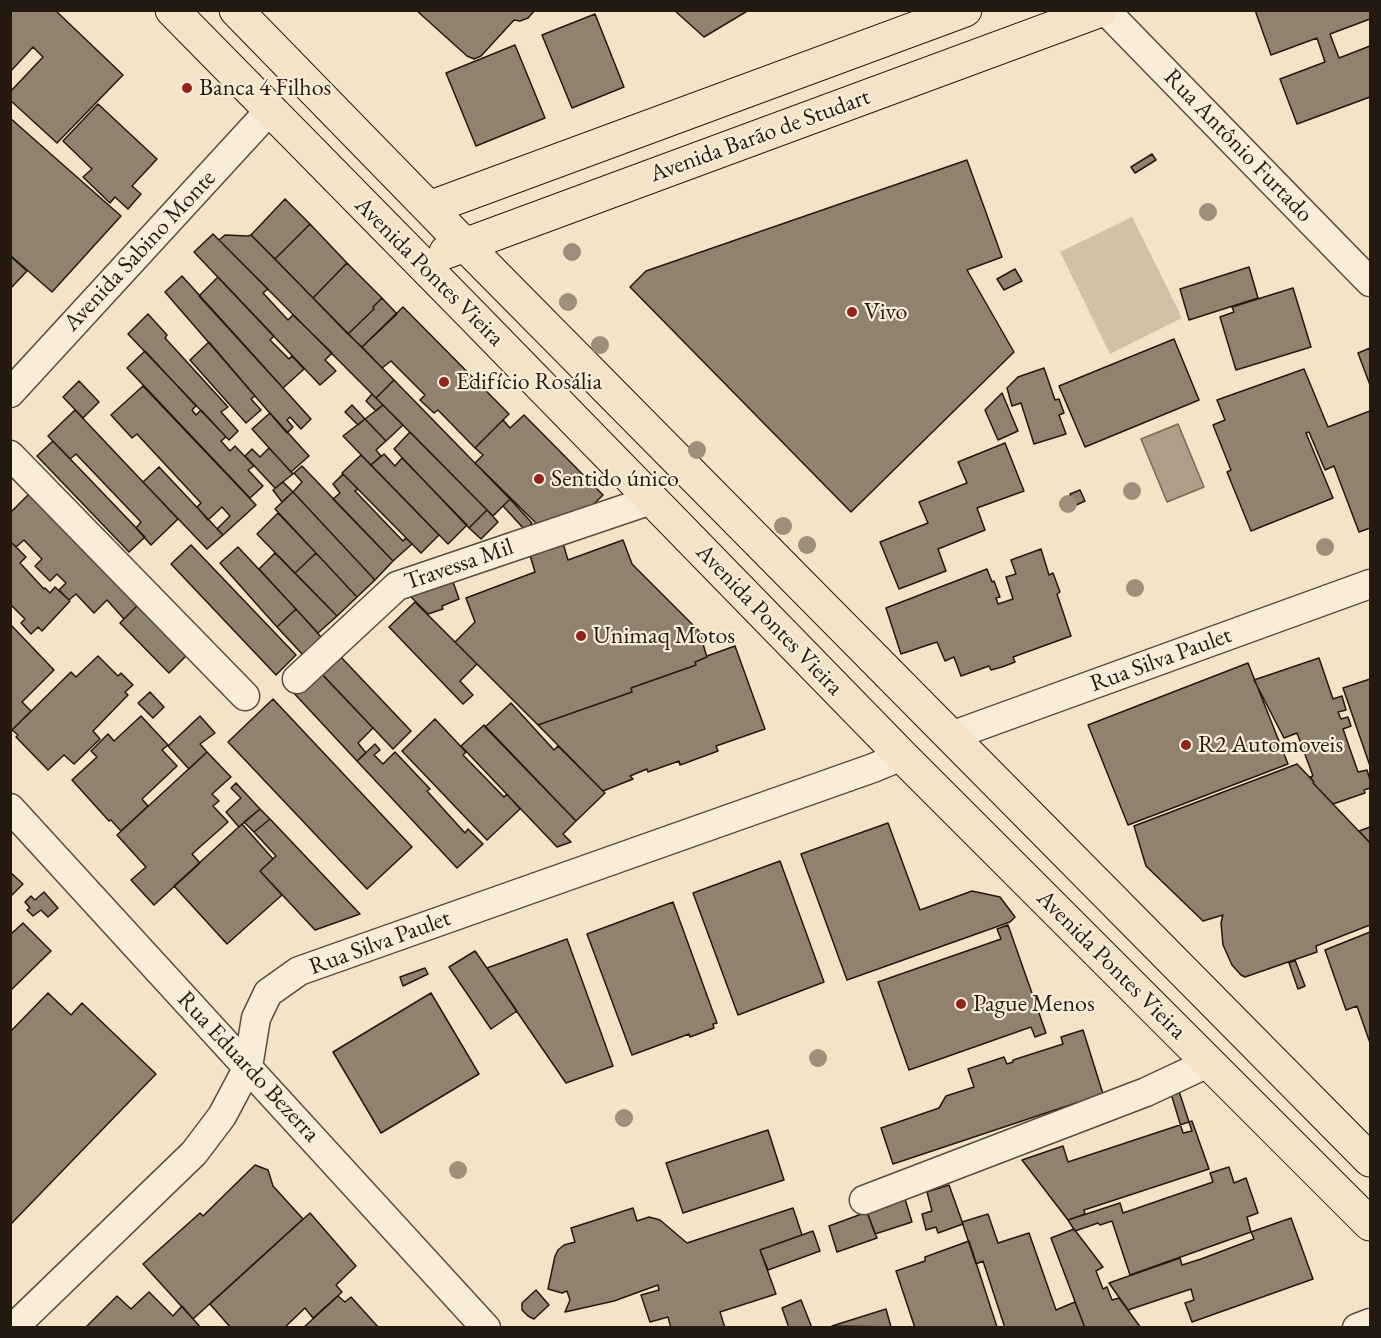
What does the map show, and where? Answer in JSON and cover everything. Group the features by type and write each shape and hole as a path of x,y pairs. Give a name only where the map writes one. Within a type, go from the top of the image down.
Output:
{"main road":[{"name":"Avenida Pontes Vieira","path":"172,10 902,756 1371,1224"},
{"name":"Avenida Pontes Vieira","path":"236,10 465,245 1371,1160"},
{"name":"Avenida Barão de Studart","path":"429,208 965,10"},
{"name":"Avenida Barão de Studart","path":"419,261 1103,10"}],"street":[{"name":"Rua Antônio Furtado","path":"1103,10 1371,282"},
{"name":"Avenida Sabino Monte","path":"10,393 270,110"},
{"path":"10,455 245,696"},
{"name":"Travessa Mil","path":"297,679 397,586 651,500"},
{"name":"Rua Silva Paulet","path":"951,736 1371,584"},
{"name":"Rua Silva Paulet","path":"13,1328 194,1153 222,1116 248,1066 256,1018 267,993 299,971 902,756"},
{"name":"Rua Eduardo Bezerra","path":"10,807 486,1328"},
{"path":"864,1200 1146,1092 1209,1063"},
{"path":"1357,1328 1371,1323"}],"shaded area":[{"path":"1132,217 1182,318 1110,354 1060,252"},
{"path":"1178,424 1204,487 1167,502 1141,439"}],"building":[{"path":"10,10 55,10 123,75 57,143 10,100 10,92 43,57 33,47 10,72"},
{"path":"416,10 535,10 528,18 520,21 514,20 481,56 474,59 467,56"},
{"path":"674,10 749,10 704,37"},
{"path":"1255,10 1370,10 1370,19 1330,34 1339,58 1370,46 1370,97 1297,124 1280,79 1325,62 1317,38 1271,55"},
{"path":"595,14 624,87 572,108 542,35"},
{"path":"515,45 545,118 476,146 446,73"},
{"path":"98,104 157,159 132,186 141,194 128,209 115,197 110,203 83,177 92,169 63,141"},
{"path":"10,118 121,216 52,292 10,255"},
{"path":"1152,154 1156,160 1135,173 1131,167"},
{"path":"967,160 1002,257 967,270 1014,352 851,512 630,287 646,271"},
{"path":"285,199 310,224 275,259 251,235"},
{"path":"310,224 347,263 313,298 275,259"},
{"path":"213,234 268,289 263,293 288,320 293,315 332,353 325,360 336,371 320,385 194,252"},
{"path":"225,235 251,235 394,380 376,398 219,240"},
{"path":"10,256 27,271 10,289"},
{"path":"347,263 382,298 348,334 313,298"},
{"path":"1249,267 1258,298 1189,320 1180,289"},
{"path":"1015,269 1022,281 1004,290 997,279"},
{"path":"182,276 311,419 301,429 290,417 287,420 293,427 287,433 165,292"},
{"path":"218,277 274,336 270,340 289,359 292,356 304,369 283,388 199,296"},
{"path":"1293,288 1311,347 1236,370 1220,317 1234,312 1232,307"},
{"path":"382,298 397,314 362,347 348,334"},
{"name":"Edifício Rosália","path":"403,307 509,414 475,448 438,410 434,413 420,400 425,395 391,361 382,368 362,347"},
{"path":"148,314 167,335 165,338 228,407 221,412 238,431 229,440 128,334"},
{"path":"1174,339 1199,400 1085,447 1059,386"},
{"path":"209,342 255,396 251,399 261,410 246,423 190,360"},
{"path":"1370,348 1370,385 1358,353"},
{"path":"145,351 196,406 192,410 196,415 201,410 226,437 221,441 230,451 235,446 254,466 248,470 263,486 250,498 127,368"},
{"path":"1044,368 1055,400 1059,399 1064,413 1059,415 1066,434 1034,444 1021,403 1012,406 1007,388 1018,377"},
{"path":"1304,369 1328,427 1370,411 1370,528 1359,532 1334,466 1325,470 1309,432 1306,433 1333,498 1251,531 1227,472 1231,470 1213,425 1225,420 1217,400"},
{"path":"394,380 510,499 493,516 376,398"},
{"path":"79,381 99,402 83,418 63,397"},
{"path":"143,386 256,505 223,535 217,529 230,516 222,507 208,520 197,507 201,503 137,434 132,438 111,415"},
{"path":"1002,393 1018,431 998,440 985,410"},
{"path":"372,394 383,405 376,411 366,401"},
{"path":"352,405 365,419 358,425 345,412"},
{"path":"383,405 403,425 386,441 365,419"},
{"path":"75,410 178,519 151,545 136,528 141,522 76,454 70,459 48,436"},
{"path":"270,413 309,456 291,472 252,429"},
{"name":"Sentido único","path":"524,415 603,495 587,511 540,527 475,463 483,455 475,448 503,420 510,428"},
{"path":"365,419 386,441 376,450 381,456 371,465 343,436"},
{"path":"410,432 487,510 469,528 394,449"},
{"path":"53,441 145,537 129,552 37,456"},
{"path":"1005,443 1024,491 977,508 985,530 938,549 946,571 899,589 880,542 928,523 919,502 967,483 958,462"},
{"path":"269,448 293,474 275,488 245,456 252,449 260,457"},
{"path":"384,454 395,466 402,458 467,525 448,544 371,465"},
{"path":"361,455 439,535 421,553 342,473"},
{"path":"302,466 393,561 375,580 293,492 302,482 294,473"},
{"path":"159,467 223,535 207,549 143,482"},
{"path":"343,474 358,489 355,491 403,541 406,538 412,544 393,561 333,499 340,493 333,484"},
{"path":"283,482 293,492 282,502 273,490"},
{"path":"33,490 140,603 124,619 107,600 94,613 76,594 69,600 59,590 66,583 57,574 50,581 35,566 42,559 24,540 16,547 10,541 10,513"},
{"path":"1080,490 1085,501 1074,506 1070,494"},
{"path":"293,492 375,580 357,597 275,509"},
{"path":"510,499 532,523 525,530 503,506"},
{"path":"487,510 498,522 481,539 469,528"},
{"path":"278,513 316,553 295,573 257,534"},
{"name":"Unimaq Motos","path":"562,540 568,560 623,540 632,564 699,631 707,657 695,662 696,665 631,688 632,692 538,725 455,642 475,622 466,598 535,572 529,552"},
{"path":"10,541 26,557 20,563 44,589 50,593 55,587 70,601 42,631 38,627 31,634 21,623 25,619 10,604"},
{"path":"191,545 296,655 276,675 171,564"},
{"path":"238,547 296,609 277,627 220,563"},
{"path":"1041,549 1049,575 1053,573 1060,592 1057,594 1071,636 1013,657 1015,662 1002,667 991,670 989,666 961,676 954,657 945,661 937,642 901,654 886,608 987,569 1000,597 996,598 998,604 1013,599 1006,577 1016,574 1011,560"},
{"path":"275,553 337,616 318,633 259,569"},
{"path":"316,553 357,597 337,616 295,573"},
{"path":"452,579 459,599 442,606 443,609 428,614 408,594"},
{"path":"415,602 477,664 460,681 473,695 463,704 389,627"},
{"path":"140,603 187,655 169,673 120,623"},
{"path":"296,609 322,638 304,656 277,627"},
{"path":"10,624 54,670 22,702 31,711 12,730 10,728"},
{"path":"735,646 765,729 716,746 718,751 680,765 679,761 648,772 647,769 630,776 633,779 603,791 538,725 632,692 631,688 696,665 695,662 707,656"},
{"path":"339,655 411,731 393,749 321,673"},
{"path":"98,656 118,676 121,673 133,685 125,692 128,695 93,731 100,739 74,764 64,755 48,770 12,730 71,672 76,677"},
{"path":"1319,658 1333,699 1342,696 1346,710 1338,712 1341,719 1348,717 1351,726 1343,729 1358,772 1367,770 1370,780 1370,788 1364,790 1365,793 1333,804 1313,783 1310,777 1313,776 1297,733 1284,738 1254,680"},
{"path":"1248,663 1288,764 1128,825 1088,725"},
{"path":"316,668 373,728 358,743 366,753 357,761 291,690"},
{"path":"1370,679 1370,766 1343,688"},
{"path":"150,692 164,707 153,718 138,703"},
{"path":"273,699 412,847 367,889 228,742"},
{"path":"511,703 554,750 558,746 605,793 576,821 485,727"},
{"path":"141,716 168,745 162,750 177,766 142,799 148,806 121,831 72,780 97,757 91,751 108,734 114,741"},
{"path":"200,716 215,733 200,744 207,752 189,769 168,746"},
{"path":"435,719 466,752 463,755 504,797 507,794 520,809 487,840 402,751"},
{"path":"484,725 576,821 563,834 571,842 557,847 461,746"},
{"path":"375,744 380,750 374,755 383,764 395,752 430,789 427,791 465,833 468,829 483,844 457,868 357,761"},
{"path":"207,752 231,777 212,794 219,801 213,806 228,822 192,854 200,863 154,905 131,880 146,867 117,835"},
{"path":"1297,764 1370,843 1370,925 1316,946 1317,952 1245,977 1232,965 1223,945 1221,923 1223,915 1203,921 1146,866 1134,826"},
{"path":"236,783 260,809 239,827 226,812 241,798 231,788"},
{"path":"260,809 270,819 254,832 244,822"},
{"path":"270,819 360,914 315,930 260,871 276,856 254,832"},
{"path":"888,823 920,910 972,891 1000,897 1015,917 1010,922 847,980 801,854"},
{"path":"242,824 273,859 260,871 282,895 227,944 174,886"},
{"path":"1370,827 1370,843 1359,831"},
{"path":"780,861 824,982 738,1015 693,893"},
{"path":"10,872 23,884 10,897"},
{"path":"44,892 58,908 48,917 41,910 33,916 27,910 30,908 25,902 31,896 35,900"},
{"path":"673,902 717,1023 713,1024 714,1028 690,1037 689,1034 632,1055 587,934"},
{"path":"23,923 51,951 10,991 10,933"},
{"name":"Pague Menos","path":"1008,925 1046,1033 1035,1037 1031,1027 909,1070 878,982 1001,939 997,929"},
{"path":"1370,932 1370,1043 1357,1006 1346,1010 1325,950"},
{"path":"567,939 613,1066 566,1083 487,968"},
{"path":"475,951 517,1011 491,1029 449,967"},
{"path":"1295,960 1305,986 1298,989 1289,963"},
{"path":"425,968 428,974 403,986 400,977"},
{"path":"48,993 71,1015 82,1003 156,1074 10,1225 10,1032"},
{"path":"431,993 479,1074 381,1133 333,1052"},
{"path":"1083,1030 1103,1094 893,1164 881,1128 939,1108 946,1096 974,1087 968,1069 1004,1057 1007,1064 1013,1062 1013,1060 1063,1044 1061,1037"},
{"path":"1176,1082 1192,1131 1183,1133 1168,1084"},
{"path":"1192,1121 1209,1169 1084,1210 1085,1214 1068,1220 1022,1160 1063,1146 1068,1162"},
{"path":"768,1130 784,1180 683,1213 666,1163"},
{"path":"255,1165 268,1170 273,1186 303,1219 193,1319 143,1264 200,1213 203,1216"},
{"path":"1229,1167 1234,1183 1246,1178 1258,1213 1247,1217 1251,1232 1130,1275 1112,1221 1075,1231 1068,1220 1120,1203 1123,1213 1213,1182 1210,1173"},
{"path":"949,1185 963,1224 938,1233 936,1227 926,1230 922,1214 932,1211 927,1192"},
{"path":"905,1199 912,1222 875,1234 867,1212"},
{"path":"633,1208 637,1221 649,1217 660,1220 687,1243 793,1208 802,1235 760,1250 776,1294 720,1312 725,1328 671,1328 668,1317 650,1322 641,1295 659,1290 658,1285 614,1301 565,1312 570,1300 567,1291 562,1293 548,1289 558,1250 564,1245 575,1242 571,1228"},
{"path":"867,1212 877,1238 837,1252 829,1226"},
{"path":"310,1213 356,1266 336,1285 342,1292 313,1318 305,1308 284,1328 231,1328 210,1304"},
{"path":"988,1214 998,1243 1029,1233 1056,1310 1075,1302 1085,1328 1005,1328 983,1261 976,1264 962,1222"},
{"path":"1291,1218 1313,1279 1192,1322 1185,1303 1194,1300 1191,1289 1128,1310 1109,1283 1180,1258 1182,1265 1201,1259 1254,1239 1251,1232"},
{"path":"1074,1229 1103,1267 1096,1271 1103,1289 1107,1287 1112,1300 1119,1298 1141,1328 1085,1328 1051,1238"},
{"path":"813,1231 820,1251 768,1270 760,1250"},
{"path":"969,1241 997,1327 915,1328 896,1271 925,1261 925,1257"},
{"path":"536,1290 549,1305 534,1319 522,1310 522,1303"},
{"path":"149,1292 173,1316 182,1306 201,1328 85,1328 117,1296 131,1309"},
{"path":"338,1296 345,1302 351,1297 379,1328 303,1328"},
{"path":"801,1300 812,1328 789,1328 782,1308"},
{"path":"886,1309 891,1327 832,1326"}],"place":[{"name":"Banca 4 Filhos","path":"187,88"},
{"name":"Vivo","path":"852,312"},
{"name":"Edifício Rosália","path":"444,382"},
{"name":"Sentido único","path":"539,479"},
{"name":"Unimaq Motos","path":"581,636"},
{"name":"R2 Automoveis","path":"1186,745"},
{"name":"Pague Menos","path":"961,1004"}]}
